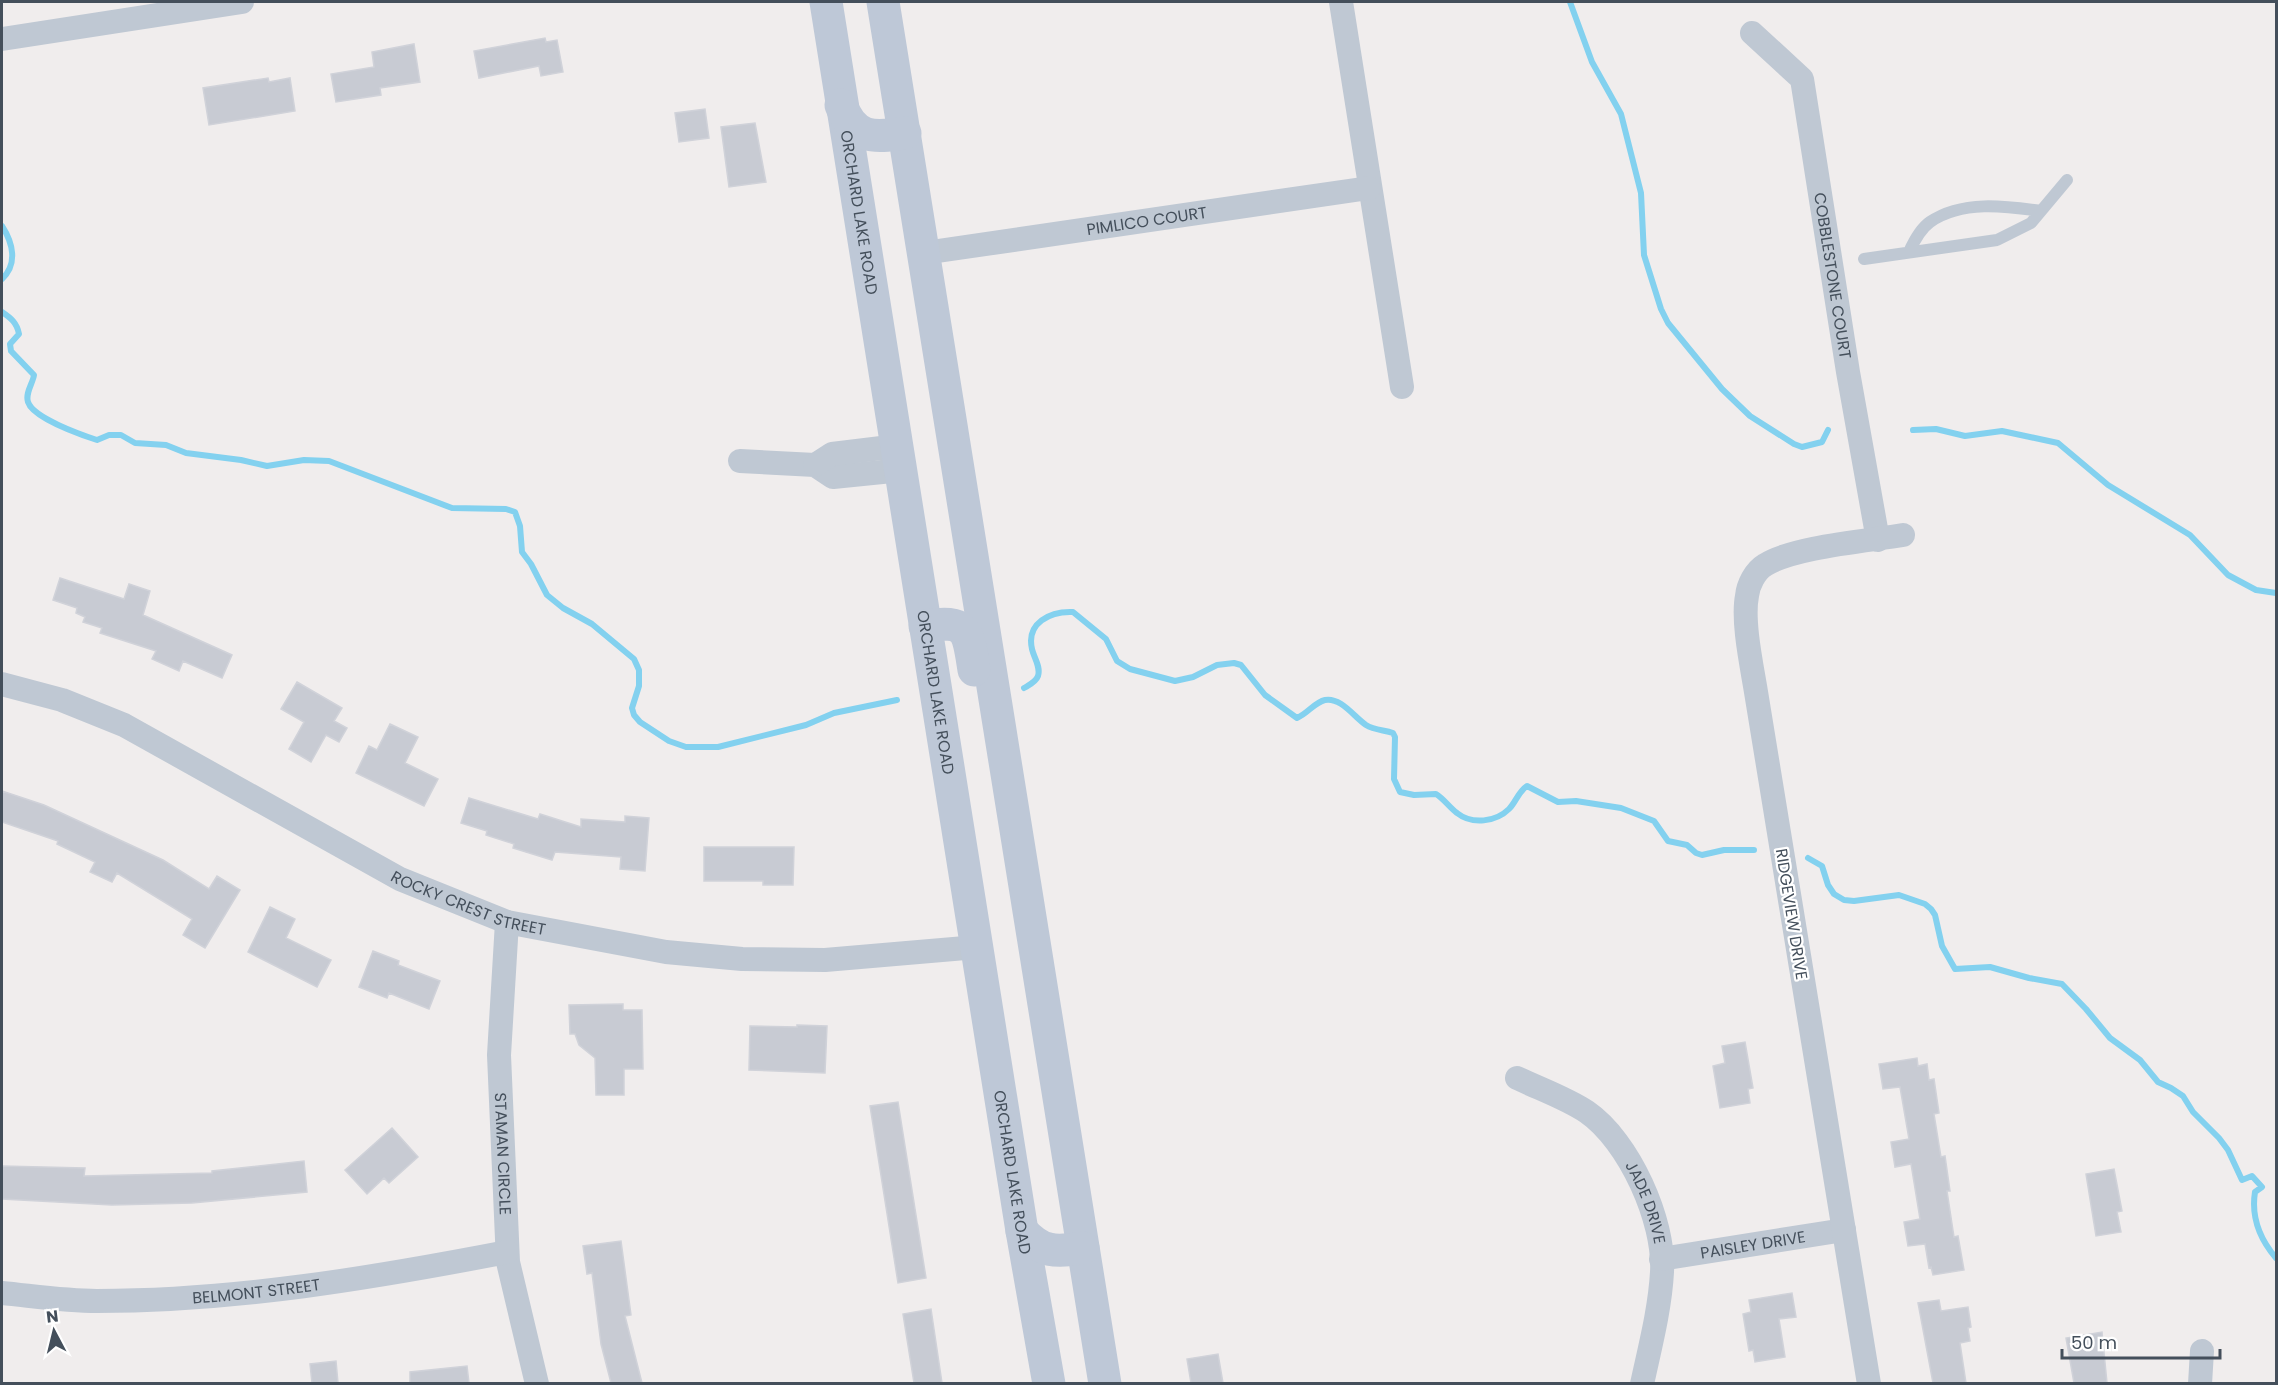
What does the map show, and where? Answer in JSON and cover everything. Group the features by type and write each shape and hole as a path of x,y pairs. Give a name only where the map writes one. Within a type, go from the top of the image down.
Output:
{"main road":[{"name":"ORCHARD LAKE ROAD","path":"826,2 1022,1231 1049,1383"},
{"path":"883,2 1105,1383"},
{"path":"841,105 846,117 855,128 866,135 879,137 905,133"},
{"path":"925,626 947,622 961,627 967,637 990,782 1014,817"},
{"path":"1022,1231 1039,1246 1050,1251 1083,1248"}],"street":[{"path":"2,39 242,2"},
{"path":"1341,2 1402,387"},
{"name":"COBBLESTONE COURT","path":"1752,33 1802,79 1848,372 1878,540"},
{"name":"PIMLICO COURT","path":"924,253 1369,188"},
{"path":"740,461 815,465 832,454 900,458"},
{"name":"RIDGEVIEW DRIVE","path":"1869,1383 1758,703 1748,638 1746,597 1752,580 1762,566 1779,558 1903,535"},
{"name":"ROCKY CREST STREET","path":"2,684 62,699 124,725 400,879 507,921 666,952 742,958 825,960 977,947"},
{"name":"STAMAN CIRCLE","path":"507,921 499,1055 507,1252 517,1307 537,1383"},
{"name":"JADE DRIVE","path":"1517,1078 1587,1112 1611,1134 1640,1177 1658,1232 1662,1270 1655,1321 1642,1383"},
{"name":"PAISLEY DRIVE","path":"1661,1259 1844,1230"},
{"name":"BELMONT STREET","path":"2,1293 95,1301 176,1298 328,1283 507,1252"},
{"path":"2200,1383 2202,1351"}],"lane":[{"path":"1864,259 1997,240 2031,223 2067,180"},
{"path":"1909,252 1916,238 1929,222 1949,213 1975,207 2002,206 2041,211"}],"building":[{"path":"545,38 546,42 557,40 563,72 541,76 539,66 479,78 474,51"},
{"path":"414,44 420,82 380,88 381,95 336,102 331,74 374,67 372,52"},
{"path":"268,78 269,82 290,78 295,111 209,125 203,88"},
{"path":"705,109 709,138 679,142 675,113"},
{"path":"755,123 766,182 729,187 721,127"},
{"path":"60,578 124,599 129,584 150,591 143,615 232,655 222,678 183,661 179,671 152,659 156,651 100,633 102,628 83,622 85,617 76,613 77,608 53,600"},
{"path":"297,682 342,708 334,721 347,728 339,742 326,735 311,762 289,749 304,722 281,709"},
{"path":"390,724 418,737 405,763 438,779 424,806 356,773 369,746 377,750"},
{"path":"2,791 44,805 163,860 209,889 217,876 240,890 205,948 183,935 192,919 117,873 112,882 90,872 95,862 57,844 58,841 2,822"},
{"path":"469,798 538,819 540,814 581,827 581,819 625,822 625,816 649,818 645,871 620,869 621,857 555,852 552,860 513,848 514,844 486,835 487,831 461,823"},
{"path":"704,847 794,847 793,885 763,885 763,881 704,881"},
{"path":"270,907 295,919 286,938 331,960 317,987 248,952"},
{"path":"373,951 399,961 398,965 440,981 429,1009 389,993 387,998 359,987"},
{"path":"623,1004 623,1010 642,1010 643,1069 624,1069 624,1095 596,1095 595,1058 579,1045 575,1034 570,1034 569,1005"},
{"path":"797,1025 827,1026 825,1073 749,1070 750,1026 797,1027"},
{"path":"1745,1042 1753,1088 1748,1089 1750,1103 1720,1108 1713,1066 1725,1063 1722,1046"},
{"path":"1917,1058 1918,1066 1927,1064 1929,1080 1934,1079 1939,1113 1934,1114 1941,1157 1945,1156 1950,1191 1947,1191 1954,1237 1958,1236 1964,1270 1933,1275 1931,1267 1929,1268 1925,1244 1908,1246 1904,1222 1920,1219 1911,1164 1895,1167 1891,1142 1909,1139 1900,1087 1883,1089 1879,1064"},
{"path":"898,1102 926,1278 898,1283 870,1106"},
{"path":"392,1128 418,1157 389,1183 384,1178 367,1194 345,1170"},
{"path":"304,1161 307,1192 192,1203 112,1205 2,1199 2,1166 85,1168 84,1176 212,1173 212,1171"},
{"path":"2114,1169 2122,1211 2117,1212 2121,1232 2096,1236 2086,1174"},
{"path":"621,1241 631,1315 625,1316 642,1383 611,1383 601,1344 592,1273 587,1274 583,1246"},
{"path":"1792,1293 1796,1317 1779,1319 1785,1357 1755,1362 1753,1350 1749,1351 1743,1314 1751,1312 1749,1300"},
{"path":"1939,1300 1941,1311 1968,1307 1971,1327 1968,1328 1970,1341 1960,1343 1966,1383 1933,1383 1918,1303"},
{"path":"931,1309 942,1383 914,1383 903,1314"},
{"path":"2102,1332 2107,1383 2074,1383 2066,1338"},
{"path":"1218,1354 1223,1383 1191,1383 1187,1359"},
{"path":"336,1361 338,1383 312,1383 310,1364"},
{"path":"467,1366 469,1383 410,1383 410,1372"}],"waterway":[{"path":"1570,2 1592,62 1621,114 1641,193 1644,255 1661,309 1668,323 1722,389 1750,416 1802,447 1822,442 1828,430"},
{"path":"2,226 9,239 12,253 10,267 2,279"},
{"path":"2,312 13,321 19,334 10,344 11,351 34,375 28,402 48,420 81,434 97,440 109,435 121,435 135,443 166,445 186,453 241,460 267,466 304,460 329,461 452,508 506,509 515,512 520,526 522,552 547,595 563,608 592,624 634,659 639,670 639,686 632,708 634,715 640,722 669,741 686,747 718,747 806,725 834,713 897,700"},
{"path":"1913,430 1936,429 1965,436 2002,431 2058,443 2108,485 2190,535 2228,575 2256,590 2276,593"},
{"path":"1024,688 1036,680 1039,673 1031,640 1036,626 1048,616 1073,612 1106,639 1117,661 1130,669 1175,681 1193,677 1217,665 1234,663 1241,665 1265,695 1297,718 1321,701 1336,702 1347,708 1366,725 1393,733 1395,737 1394,779 1400,792 1414,795 1436,794 1463,817 1477,820 1498,817 1511,806 1527,786 1558,802 1576,801 1621,808 1654,821 1668,841 1687,845 1702,855 1724,850 1754,850"},
{"path":"1808,858 1822,866 1828,885 1834,894 1844,900 1854,901 1899,895 1925,904 1935,915 1942,946 1955,969 1990,967 2062,984 2110,1038 2140,1060 2158,1082 2183,1096 2193,1112 2228,1150 2242,1180 2252,1176 2262,1187 2255,1192 2255,1219 2265,1243 2276,1258"}]}
